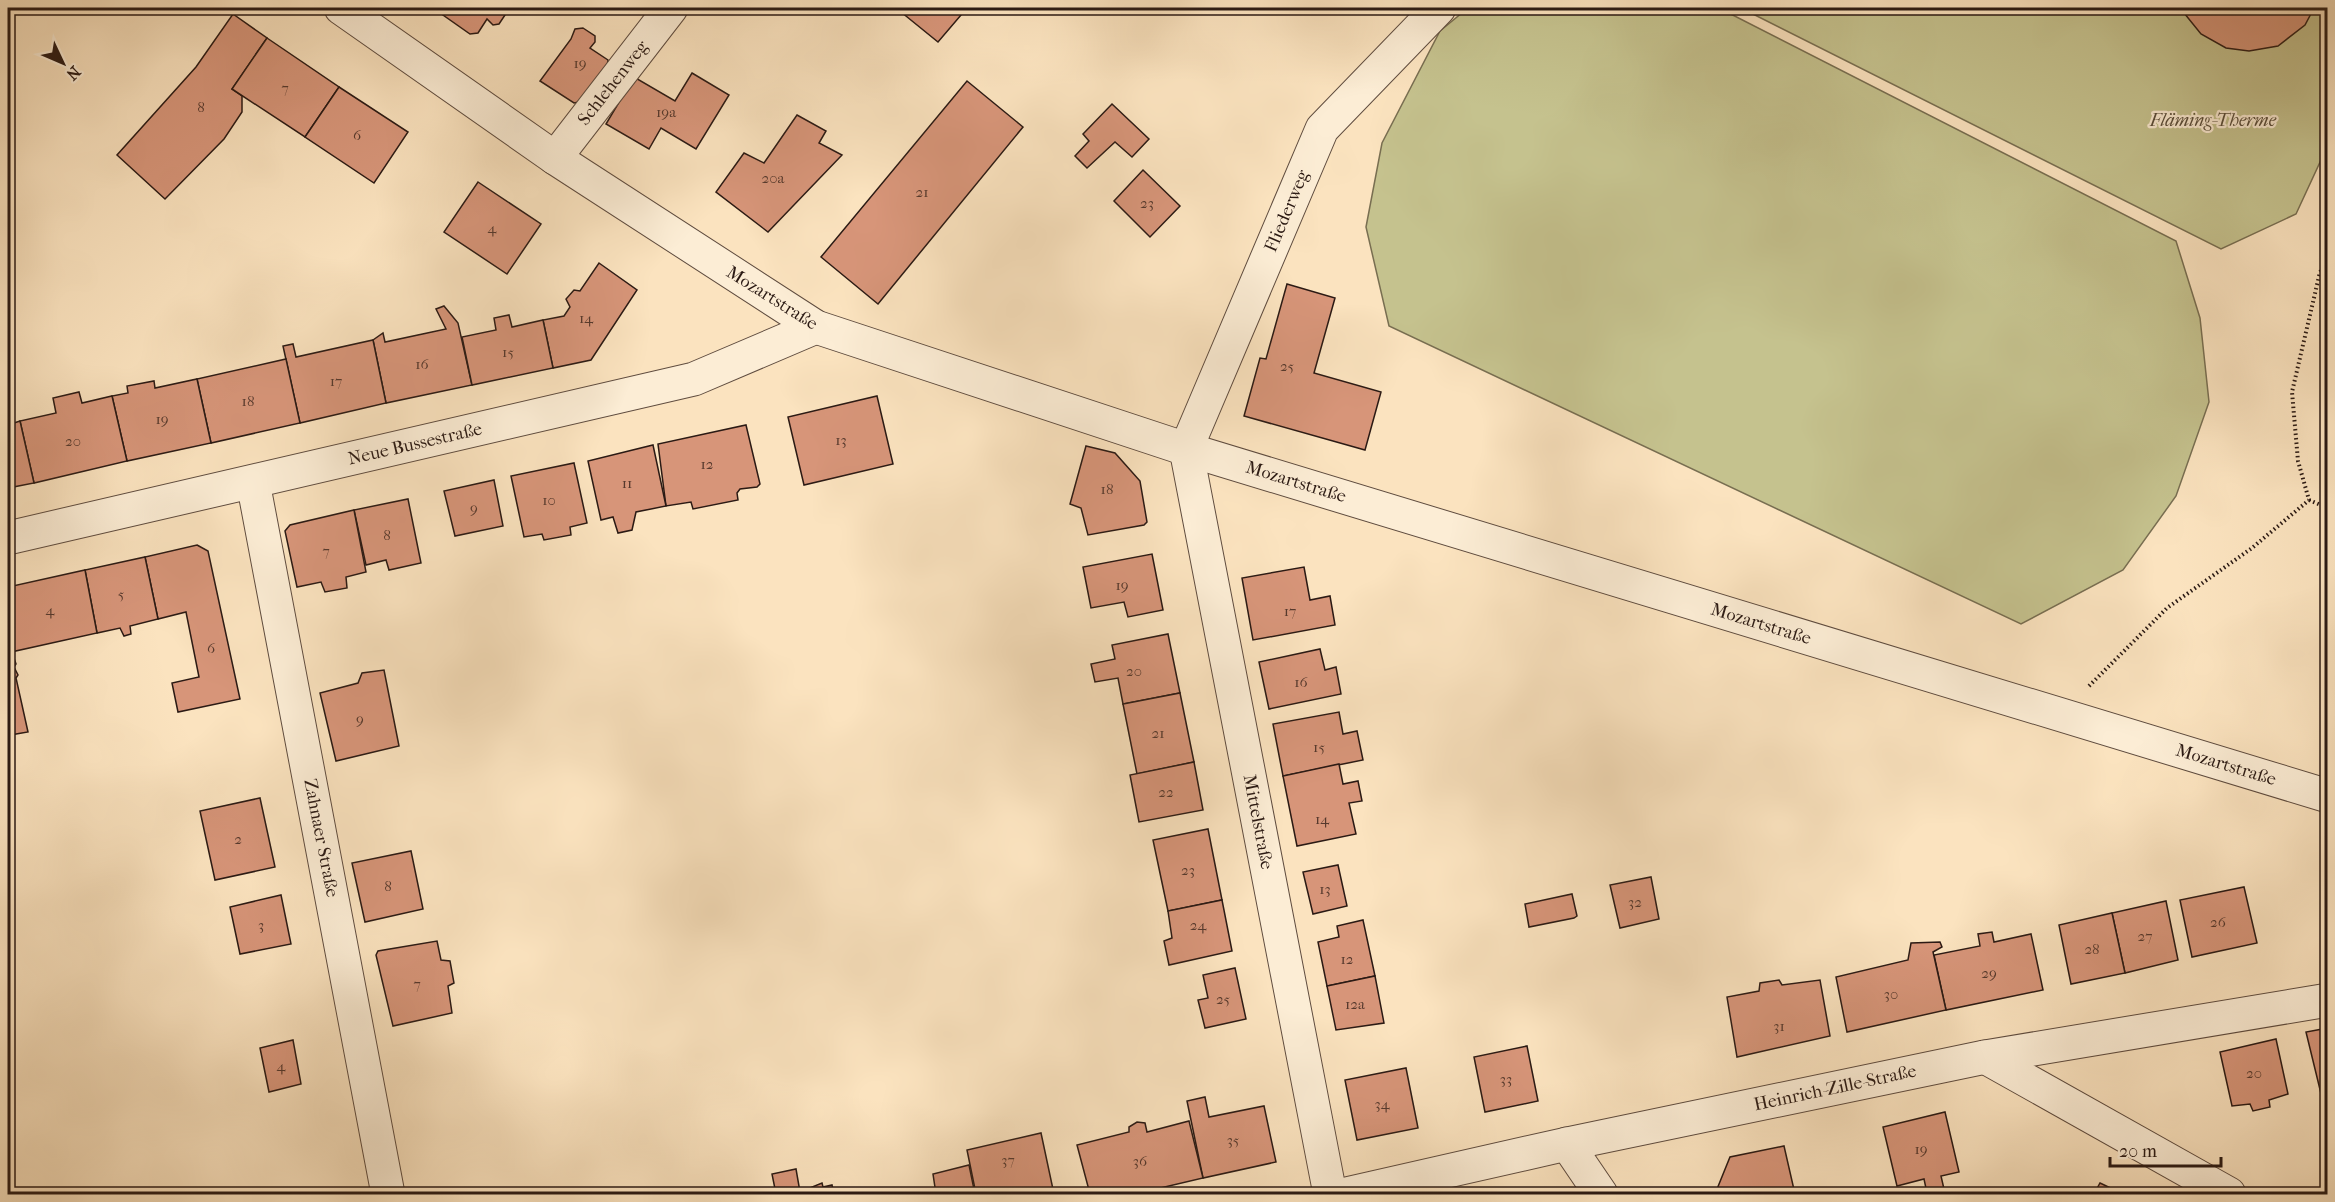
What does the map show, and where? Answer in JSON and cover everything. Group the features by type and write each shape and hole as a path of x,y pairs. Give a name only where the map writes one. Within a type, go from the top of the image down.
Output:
{"street":[{"name":"Schlehenweg","path":"555,158 671,8"},
{"name":"Fliederweg","path":"1186,449 1322,129 1439,8"},
{"name":"Mozartstraße","path":"350,10 555,158 816,327 1186,449 2328,796"},
{"name":"Neue Bussestraße","path":"8,538 694,379 816,327"},
{"name":"Mittelstraße","path":"1186,449 1330,1194"},
{"name":"Zahnaer Straße","path":"253,482 388,1194"},
{"name":"Heinrich-Zille-Straße","path":"1346,1194 1568,1144 1985,1057 2328,1000"},
{"path":"1985,1057 2229,1194"},
{"path":"1568,1144 1601,1194"}],"path":[{"path":"2309,500 2298,461 2292,392 2320,272 2328,262"},
{"path":"2309,500 2328,508"},
{"path":"2060,714 2167,608 2252,548 2309,500"}],"green space":[{"path":"1468,8 1719,8 2176,241 2200,318 2209,402 2176,496 2123,570 2021,624 1389,326 1366,227 1382,143 1440,31"},
{"name":"Fläming-Therme","path":"1741,8 2325,8 2328,18 2327,147 2296,214 2221,249"}],"building":[{"path":"433,8 509,9 499,24 493,25 487,19 478,33 470,34"},
{"path":"905,8 967,8 938,42 901,12"},
{"path":"2180,8 2314,8 2305,25 2278,46 2249,51 2226,48 2201,34"},
{"path":"233,14 267,38 232,89 242,96 242,112 224,139 165,199 117,155 196,67"},
{"path":"583,28 595,36 595,42 590,48 608,60 607,67 579,102 574,103 540,81 571,39 575,29"},
{"path":"267,38 339,87 305,137 232,89"},
{"path":"692,73 729,95 696,149 661,128 649,149 606,124 634,77 675,101"},
{"path":"967,81 1023,127 878,304 821,257"},
{"path":"339,87 408,132 374,183 305,137"},
{"path":"1112,104 1149,139 1132,157 1115,142 1087,168 1075,156 1089,141 1083,134"},
{"path":"797,115 826,131 819,143 842,155 768,232 716,192 744,153 764,163"},
{"path":"1143,170 1180,206 1150,237 1114,201"},
{"path":"478,182 541,224 507,274 444,232"},
{"path":"599,263 637,290 591,360 553,368 543,320 564,316 570,307 566,299 574,290 580,291"},
{"path":"1287,284 1335,298 1314,373 1381,392 1365,450 1244,416 1260,358 1266,359"},
{"path":"444,306 458,323 472,385 386,403 373,340 383,333 385,342 446,329 436,309"},
{"path":"509,315 512,327 543,320 553,368 472,385 462,337 496,330 494,318"},
{"path":"373,340 386,403 300,423 283,346 293,344 296,357"},
{"path":"286,359 300,423 211,443 197,379"},
{"path":"197,379 211,443 127,461 112,396 128,393 127,386 154,381 155,388"},
{"path":"79,392 82,403 112,396 127,461 34,483 20,421 56,413 53,398"},
{"path":"877,396 893,464 804,485 788,417"},
{"path":"20,421 34,483 8,488 8,425"},
{"path":"746,425 760,484 757,487 740,489 737,493 738,500 693,509 691,502 666,506 658,444"},
{"path":"653,445 666,506 636,512 632,530 618,533 613,517 601,520 588,461"},
{"path":"1086,446 1115,453 1140,481 1147,522 1144,525 1088,535 1081,508 1070,504"},
{"path":"574,463 587,523 570,527 571,535 544,540 542,534 524,537 511,476"},
{"path":"494,480 503,526 455,536 444,491"},
{"path":"408,499 421,563 389,570 386,560 366,565 354,510"},
{"path":"354,510 366,572 346,577 347,588 325,592 321,582 297,587 285,531 290,525"},
{"path":"197,545 208,551 240,699 178,712 172,683 199,677 186,612 158,619 145,557"},
{"path":"1152,554 1163,610 1128,617 1124,602 1091,608 1083,567"},
{"path":"145,557 158,619 130,626 131,634 124,636 120,628 97,633 85,570"},
{"path":"1304,567 1310,600 1330,596 1335,625 1253,640 1242,578"},
{"path":"85,570 97,633 11,652 8,636 8,587"},
{"path":"1168,634 1180,693 1123,704 1118,678 1095,682 1091,664 1115,659 1112,645"},
{"path":"8,647 10,647 16,664 14,667 18,675 16,678 28,732 10,735"},
{"path":"1320,649 1325,670 1336,667 1341,694 1269,709 1259,662"},
{"path":"384,670 399,746 336,761 320,693 358,683 362,673"},
{"path":"1180,693 1194,762 1137,774 1123,704"},
{"path":"1339,712 1343,734 1357,731 1363,760 1283,776 1273,724"},
{"path":"1194,762 1203,810 1139,822 1130,775"},
{"path":"1339,764 1343,784 1358,781 1362,801 1349,803 1356,834 1297,846 1283,776"},
{"path":"260,798 275,867 215,880 200,811"},
{"path":"1208,829 1222,900 1168,911 1153,840"},
{"path":"411,851 423,909 365,922 352,863"},
{"path":"1338,865 1347,906 1313,914 1303,872"},
{"path":"1651,877 1659,919 1620,928 1610,885"},
{"path":"2244,887 2257,943 2192,957 2180,900"},
{"path":"1572,894 1577,916 1529,927 1525,904"},
{"path":"281,895 291,944 240,954 230,907"},
{"path":"1222,900 1232,951 1169,965 1164,941 1172,938 1168,911"},
{"path":"2166,901 2178,960 2125,973 2112,913"},
{"path":"2112,913 2125,973 2071,984 2059,925"},
{"path":"1363,920 1375,976 1327,986 1318,942 1339,937 1337,926"},
{"path":"1992,932 1994,942 2031,934 2043,990 1946,1010 1934,955 1980,946 1978,934"},
{"path":"437,941 441,960 450,961 454,983 448,986 452,1013 393,1026 376,955 378,951"},
{"path":"1940,942 1942,947 1933,952 1946,1010 1847,1032 1836,977 1908,960 1911,943"},
{"path":"1235,968 1246,1019 1205,1028 1198,1000 1208,998 1203,975"},
{"path":"1375,976 1384,1023 1336,1030 1327,986"},
{"path":"1779,980 1782,985 1820,980 1830,1036 1737,1057 1727,997 1759,991 1760,983"},
{"path":"2328,1028 2328,1095 2325,1092 2321,1094 2306,1032"},
{"path":"2276,1039 2288,1094 2269,1100 2270,1107 2253,1111 2250,1104 2232,1106 2220,1052"},
{"path":"293,1040 301,1084 269,1092 260,1048"},
{"path":"1527,1046 1538,1101 1485,1112 1474,1057"},
{"path":"1406,1068 1418,1128 1357,1140 1345,1080"},
{"path":"1205,1097 1209,1117 1264,1106 1276,1162 1203,1178 1187,1101"},
{"path":"1945,1112 1959,1172 1941,1176 1944,1189 1927,1193 1924,1179 1897,1186 1883,1127"},
{"path":"1189,1121 1203,1178 1135,1194 1090,1194 1077,1145 1129,1132 1129,1127 1137,1122 1145,1123 1147,1132"},
{"path":"1041,1133 1054,1194 976,1194 967,1150"},
{"path":"1784,1146 1795,1194 1715,1194 1730,1157"},
{"path":"969,1165 975,1194 936,1194 933,1174"},
{"path":"796,1169 800,1192 822,1183 823,1187 832,1185 834,1194 776,1194 772,1174"},
{"path":"2100,1183 2123,1194 2094,1194"}]}
